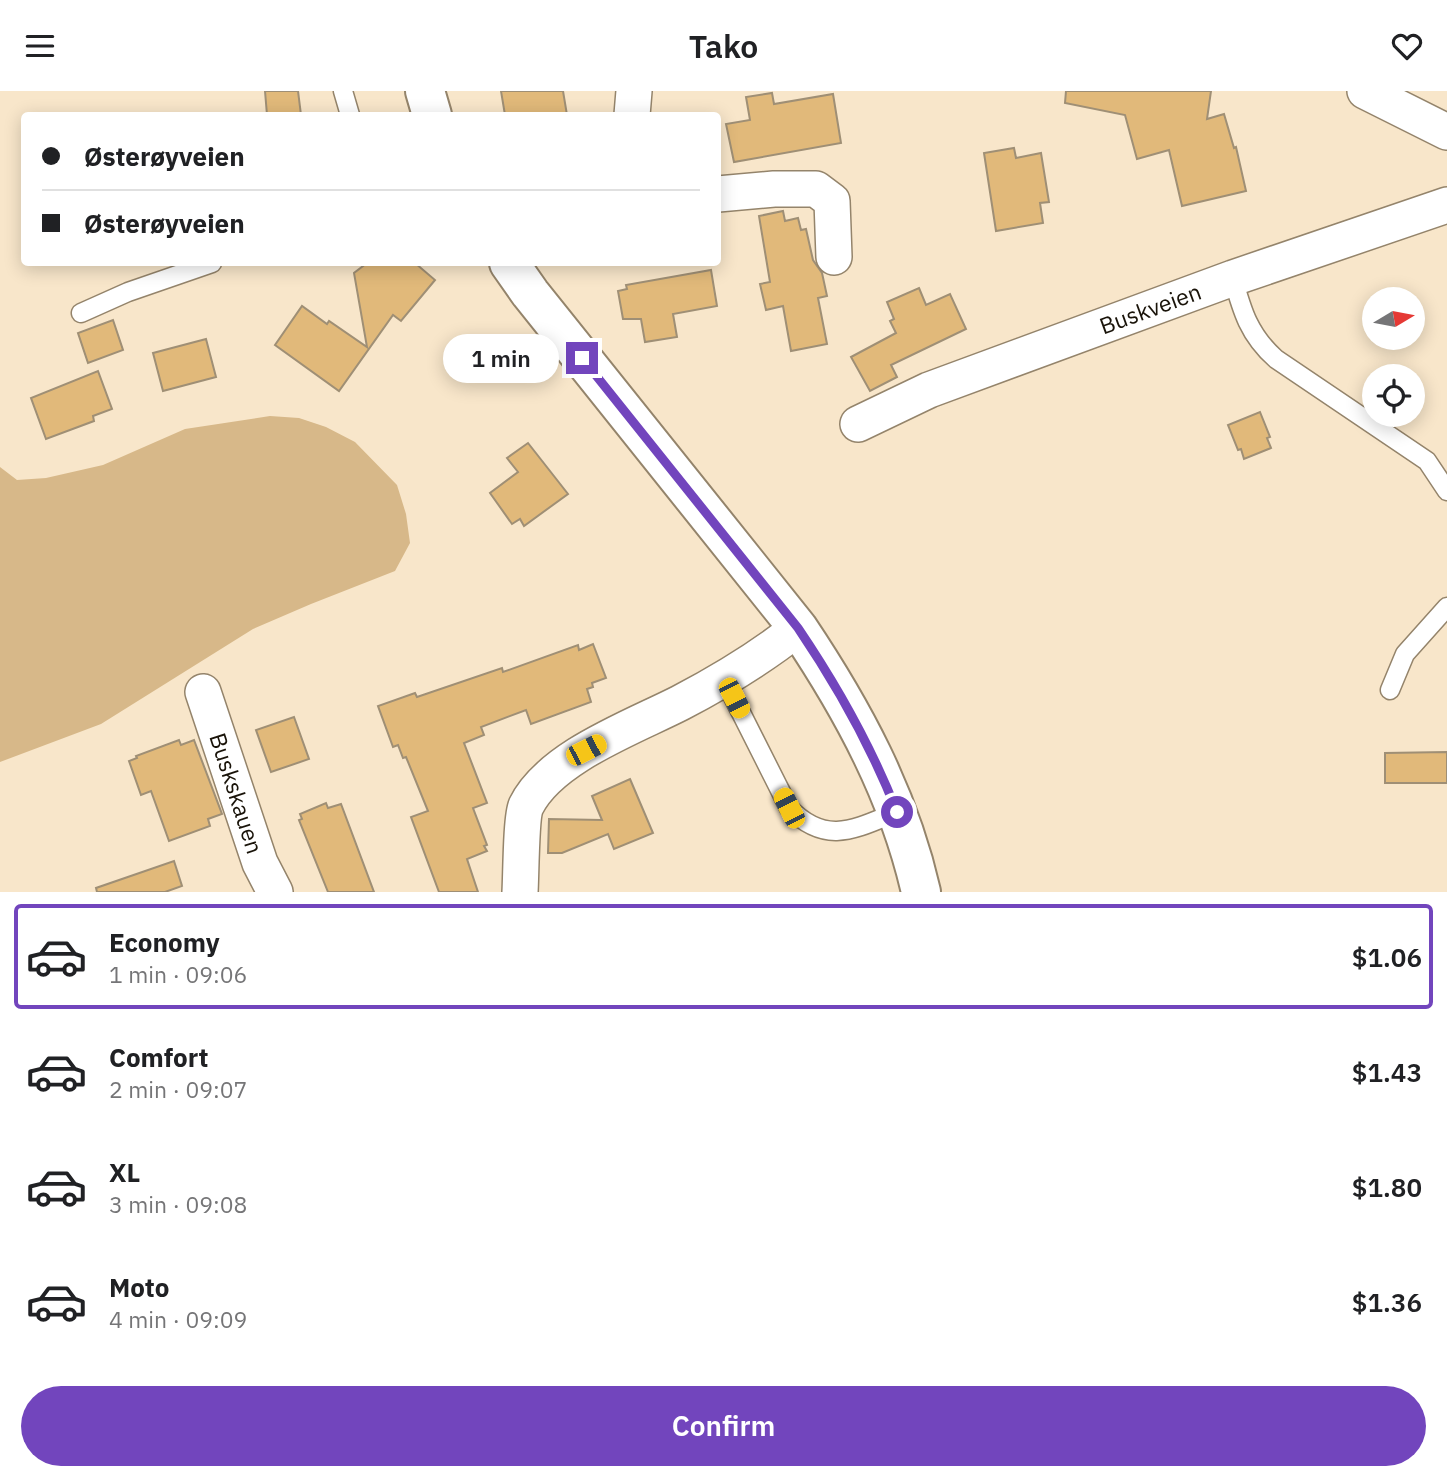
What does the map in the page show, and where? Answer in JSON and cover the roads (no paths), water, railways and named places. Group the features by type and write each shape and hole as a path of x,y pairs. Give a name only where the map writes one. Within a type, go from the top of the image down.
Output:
{"main road":[{"path":"425,91 431,112"},
{"path":"511,266 798,628 829,675 878,763 916,867 921,892"}],"street":[{"path":"632,112 634,91"},
{"path":"1365,91 1447,132"},
{"path":"721,194 816,189 832,201 834,257"},
{"name":"Buskveien","path":"858,424 929,390 1233,278 1447,205"},
{"path":"520,892 525,808 549,776 586,750 682,701 768,652 798,628"},
{"name":"Buskskauen","path":"203,692 260,863 275,892"}],"lane":[{"path":"342,91 349,112"},
{"path":"80,313 128,292 203,266"},
{"path":"1233,278 1243,315 1263,347 1276,359 1447,474"},
{"path":"1427,461 1447,491"},
{"path":"1390,690 1405,654 1447,607"},
{"path":"723,677 789,808 803,823 823,830 851,831 897,812"}]}
